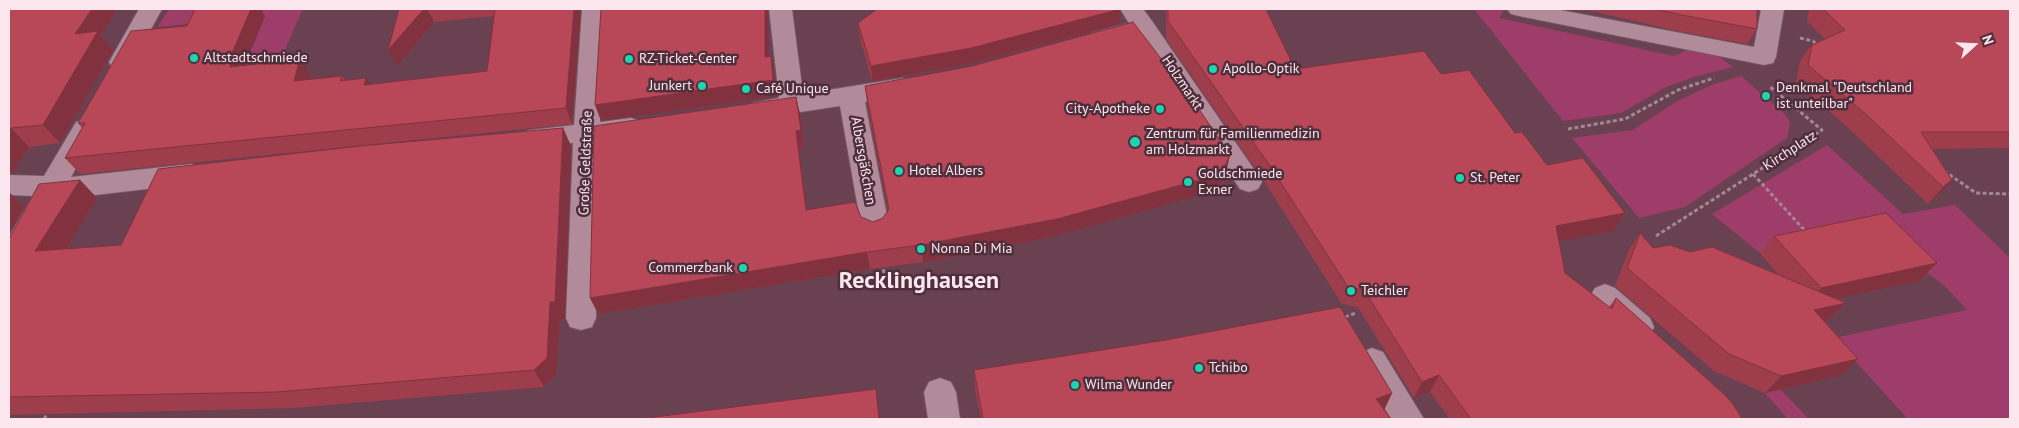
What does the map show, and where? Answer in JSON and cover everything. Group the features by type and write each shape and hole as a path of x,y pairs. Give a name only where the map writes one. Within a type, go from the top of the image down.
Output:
{"street":[{"path":"109,84 150,9"},
{"name":"Große Geldstraße","path":"581,318 586,134 594,9"},
{"path":"780,9 792,104"},
{"path":"1518,9 1764,57 1770,19"},
{"path":"1077,44 1142,14"},
{"name":"Holzmarkt","path":"1142,14 1249,182"},
{"path":"743,111 852,96 926,82"},
{"name":"Albersgäßchen","path":"852,96 875,226"},
{"path":"9,262 95,109"},
{"path":"508,141 586,134 655,124"},
{"path":"9,185 78,187 218,171"},
{"path":"1605,296 1663,348"},
{"path":"1351,315 1408,419"}],"path":[{"path":"1770,19 1813,41 1820,48"},
{"name":"Kirchplatz","path":"1656,236 1822,130 1746,67 1764,57"},
{"path":"1568,129 1625,119 1678,90 1720,76"},
{"path":"1941,169 1976,193 2010,194"},
{"path":"1753,174 1809,235"},
{"path":"44,419 53,403"}],"shaded area":[{"path":"30,9 2010,9 2010,419 9,419 9,19"},
{"path":"169,9 300,9 302,11 267,91 243,69 265,16 158,27"},
{"path":"1474,9 1504,10 1499,18 1674,56 1689,49 1717,55 1733,67 1697,76 1666,87 1621,113 1563,121"},
{"path":"1741,76 1786,115 1790,123 1787,138 1685,207 1639,218 1572,138 1633,130 1677,101 1714,84"},
{"path":"1827,145 1903,214 1955,205 2010,258 2010,419 1908,419 1834,338 1967,310 1945,286 1870,231 1760,253 1712,214"},
{"path":"1780,389 1809,419 1788,419 1765,393"}],"building":[{"path":"9,9 92,9 75,34 98,31 43,125 11,128 9,131"},
{"path":"195,9 251,9 232,53 236,52 230,67 300,59 294,81 342,76 340,81 366,78 364,85 487,71 495,9 574,9 566,108 65,158 85,123 78,123 131,31 187,26"},
{"path":"399,9 424,9 388,50"},
{"path":"601,9 765,9 765,57 771,56 773,80 595,105"},
{"path":"877,9 1121,9 971,48 871,66 858,23"},
{"path":"1168,9 1266,9 1295,69 1424,51 1441,74 1469,70 1515,133 1522,132 1547,165 1583,158 1625,213 1556,226 1565,273 1612,309 1616,298 1724,394 1742,419 1471,419 1439,375 1422,382 1364,290 1348,287 1268,163 1168,21"},
{"path":"1655,9 1757,9 1757,29 1682,15"},
{"path":"1823,9 2010,9 2010,132 1921,132 1952,180 1943,187 1869,117 1808,65 1812,45 1845,30"},
{"path":"1133,22 1169,69 1169,65 1230,155 1221,174 1057,219 921,245 867,252 590,298 594,126 796,97 801,130 796,131 806,210 855,202 861,217 873,222 883,218 889,209 865,86 972,66"},
{"path":"563,128 555,302 550,302 547,358 534,370 277,392 9,397 9,239 39,184 80,180 35,251 121,245 158,169 360,146"},
{"path":"1886,213 1937,263 1821,288 1774,236"},
{"path":"1640,233 1653,248 1670,245 1690,252 1712,247 1846,303 1814,310 1858,359 1781,376 1729,354 1627,268"},
{"path":"1340,307 1392,393 1376,399 1391,419 983,419 974,370 1166,340"},
{"path":"876,389 879,419 639,419"}],"place":[{"name":"Altstadtschmiede","path":"194,58"},
{"name":"RZ-Ticket-Center","path":"629,59"},
{"name":"Apollo-Optik","path":"1213,69"},
{"name":"Junkert","path":"702,86"},
{"name":"Café Unique","path":"746,89"},
{"name":"Denkmal \"Deutschland ist unteilbar\"","path":"1766,96"},
{"name":"City-Apotheke","path":"1160,109"},
{"name":"Zentrum für Familienmedizin am Holzmarkt","path":"1135,142"},
{"name":"Hotel Albers","path":"899,171"},
{"name":"St. Peter","path":"1460,178"},
{"name":"Goldschmiede Exner","path":"1188,182"},
{"name":"Nonna Di Mia","path":"921,249"},
{"name":"Commerzbank","path":"743,268"},
{"name":"Teichler","path":"1351,291"},
{"name":"Tchibo","path":"1199,368"},
{"name":"Wilma Wunder","path":"1075,385"}],"district":[{"name":"Recklinghausen","path":"919,281"}]}
